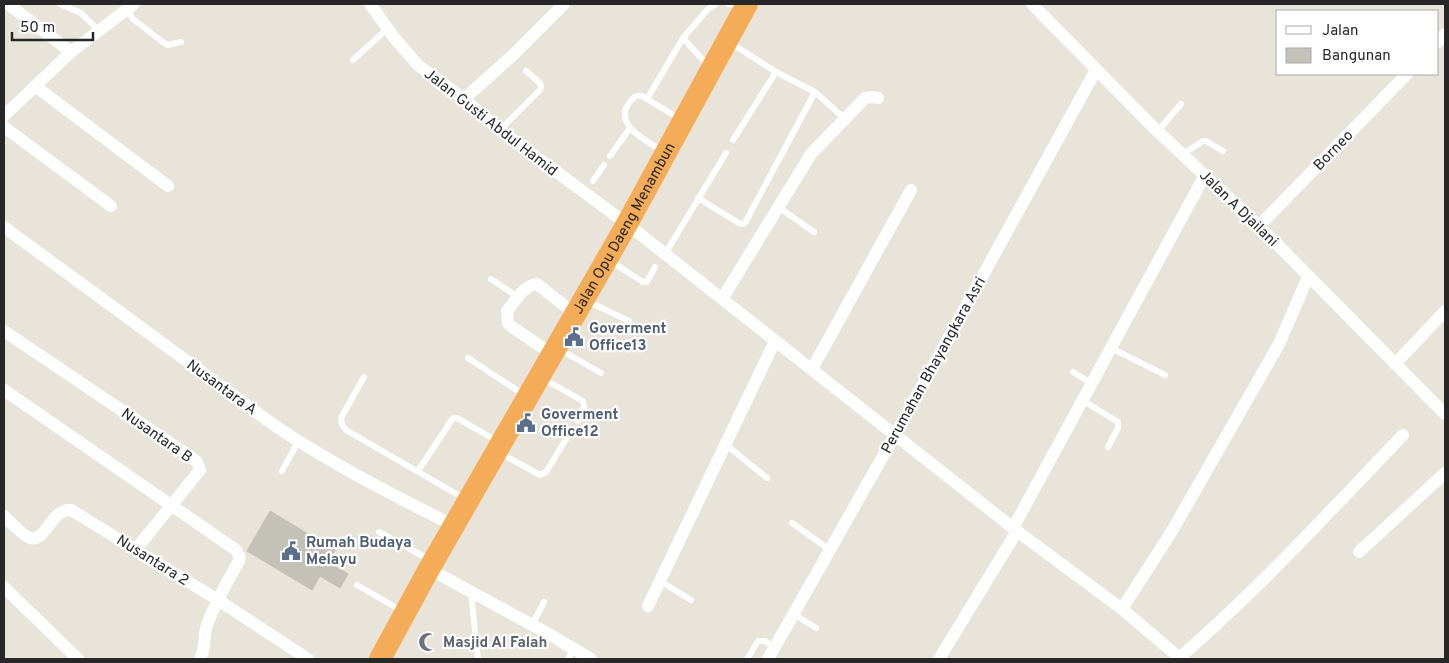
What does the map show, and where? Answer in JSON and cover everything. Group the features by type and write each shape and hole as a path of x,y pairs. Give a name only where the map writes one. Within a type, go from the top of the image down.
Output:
{"highway":[{"name":"Jalan Opu Daeng Menambun","path":"380,659 431,565 628,224 682,121 727,41 741,5"}],"street":[{"path":"8,4 71,52"},
{"name":"Jalan Gusti Abdul Hamid","path":"370,4 387,29 418,65 464,99 500,130 628,224 1015,530 1122,609 1180,658"},
{"path":"464,99 513,55 564,4"},
{"name":"Jalan A Djailani","path":"1032,4 1158,131 1259,226 1445,414"},
{"path":"4,116 71,52 129,6"},
{"name":"Perumahan Bhayangkara Asri","path":"772,654 1096,70"},
{"name":"Borneo","path":"1259,226 1406,75"},
{"path":"35,86 168,186"},
{"path":"722,299 811,154 865,98 878,98"},
{"path":"4,127 112,206"},
{"path":"939,659 1015,530 1082,400 1205,175"},
{"path":"812,369 911,190"},
{"name":"Nusantara A","path":"4,227 298,442 341,468 454,526"},
{"path":"1122,609 1172,530 1279,344 1308,277"},
{"path":"554,351 508,323 507,311 527,288 538,284 579,306"},
{"path":"1395,364 1445,311"},
{"name":"Nusantara B","path":"4,331 197,462 200,470 172,504"},
{"path":"648,606 775,340"},
{"path":"4,390 172,504 233,547 238,553 239,561 207,625 203,654 200,659"},
{"path":"1180,658 1230,614 1403,435"},
{"path":"1359,552 1445,473"},
{"path":"136,549 172,504"},
{"name":"Nusantara 2","path":"4,516 28,537 34,539 40,537 58,514 71,510 218,600 308,659"},
{"path":"431,565 471,592 532,625 571,654 591,659"},
{"path":"4,588 78,659"}],"lane":[{"path":"60,4 81,13 99,31"},
{"path":"647,99 683,38 708,9 716,4"},
{"path":"129,6 133,19 164,43 168,45 181,42"},
{"path":"353,60 387,29"},
{"path":"683,38 711,70"},
{"path":"727,41 776,72 815,92 844,118"},
{"path":"500,130 540,90 540,83 526,71"},
{"path":"733,140 776,72"},
{"path":"698,198 737,222 745,223 815,92"},
{"path":"665,153 630,128 625,120 624,113 627,106 631,100 638,96 647,99 682,121"},
{"path":"1158,131 1181,104"},
{"path":"610,156 630,128"},
{"path":"1183,154 1203,141 1223,151"},
{"path":"665,254 726,153"},
{"path":"593,181 604,165"},
{"path":"778,207 814,232"},
{"path":"607,259 643,282 646,282 655,267"},
{"path":"491,279 518,298"},
{"path":"579,306 629,320"},
{"path":"1111,348 1165,376"},
{"path":"554,351 601,373"},
{"path":"468,358 528,397"},
{"path":"1074,372 1091,384"},
{"path":"539,376 583,401 584,407 578,421"},
{"path":"364,377 341,418 342,425 346,430 468,501"},
{"path":"1082,400 1118,422 1118,428 1108,447"},
{"path":"418,471 453,418 457,418 540,475 546,472 571,431"},
{"path":"282,471 298,442"},
{"path":"725,444 767,478"},
{"path":"792,523 830,550"},
{"path":"379,532 431,565"},
{"path":"660,581 691,600"},
{"path":"357,585 405,613"},
{"path":"471,592 478,659"},
{"path":"532,625 544,602"},
{"path":"794,614 816,628"},
{"path":"748,659 758,641 764,641 772,654"}],"building":[{"name":"Rumah Budaya Melayu","path":"270,511 335,550 328,562 348,574 340,588 320,576 312,590 247,551"}],"place":[{"name":"Goverment Office13","path":"574,337"},
{"name":"Goverment Office12","path":"526,423"},
{"name":"Rumah Budaya Melayu","path":"291,551"},
{"name":"Masjid Al Falah","path":"428,642"}]}
